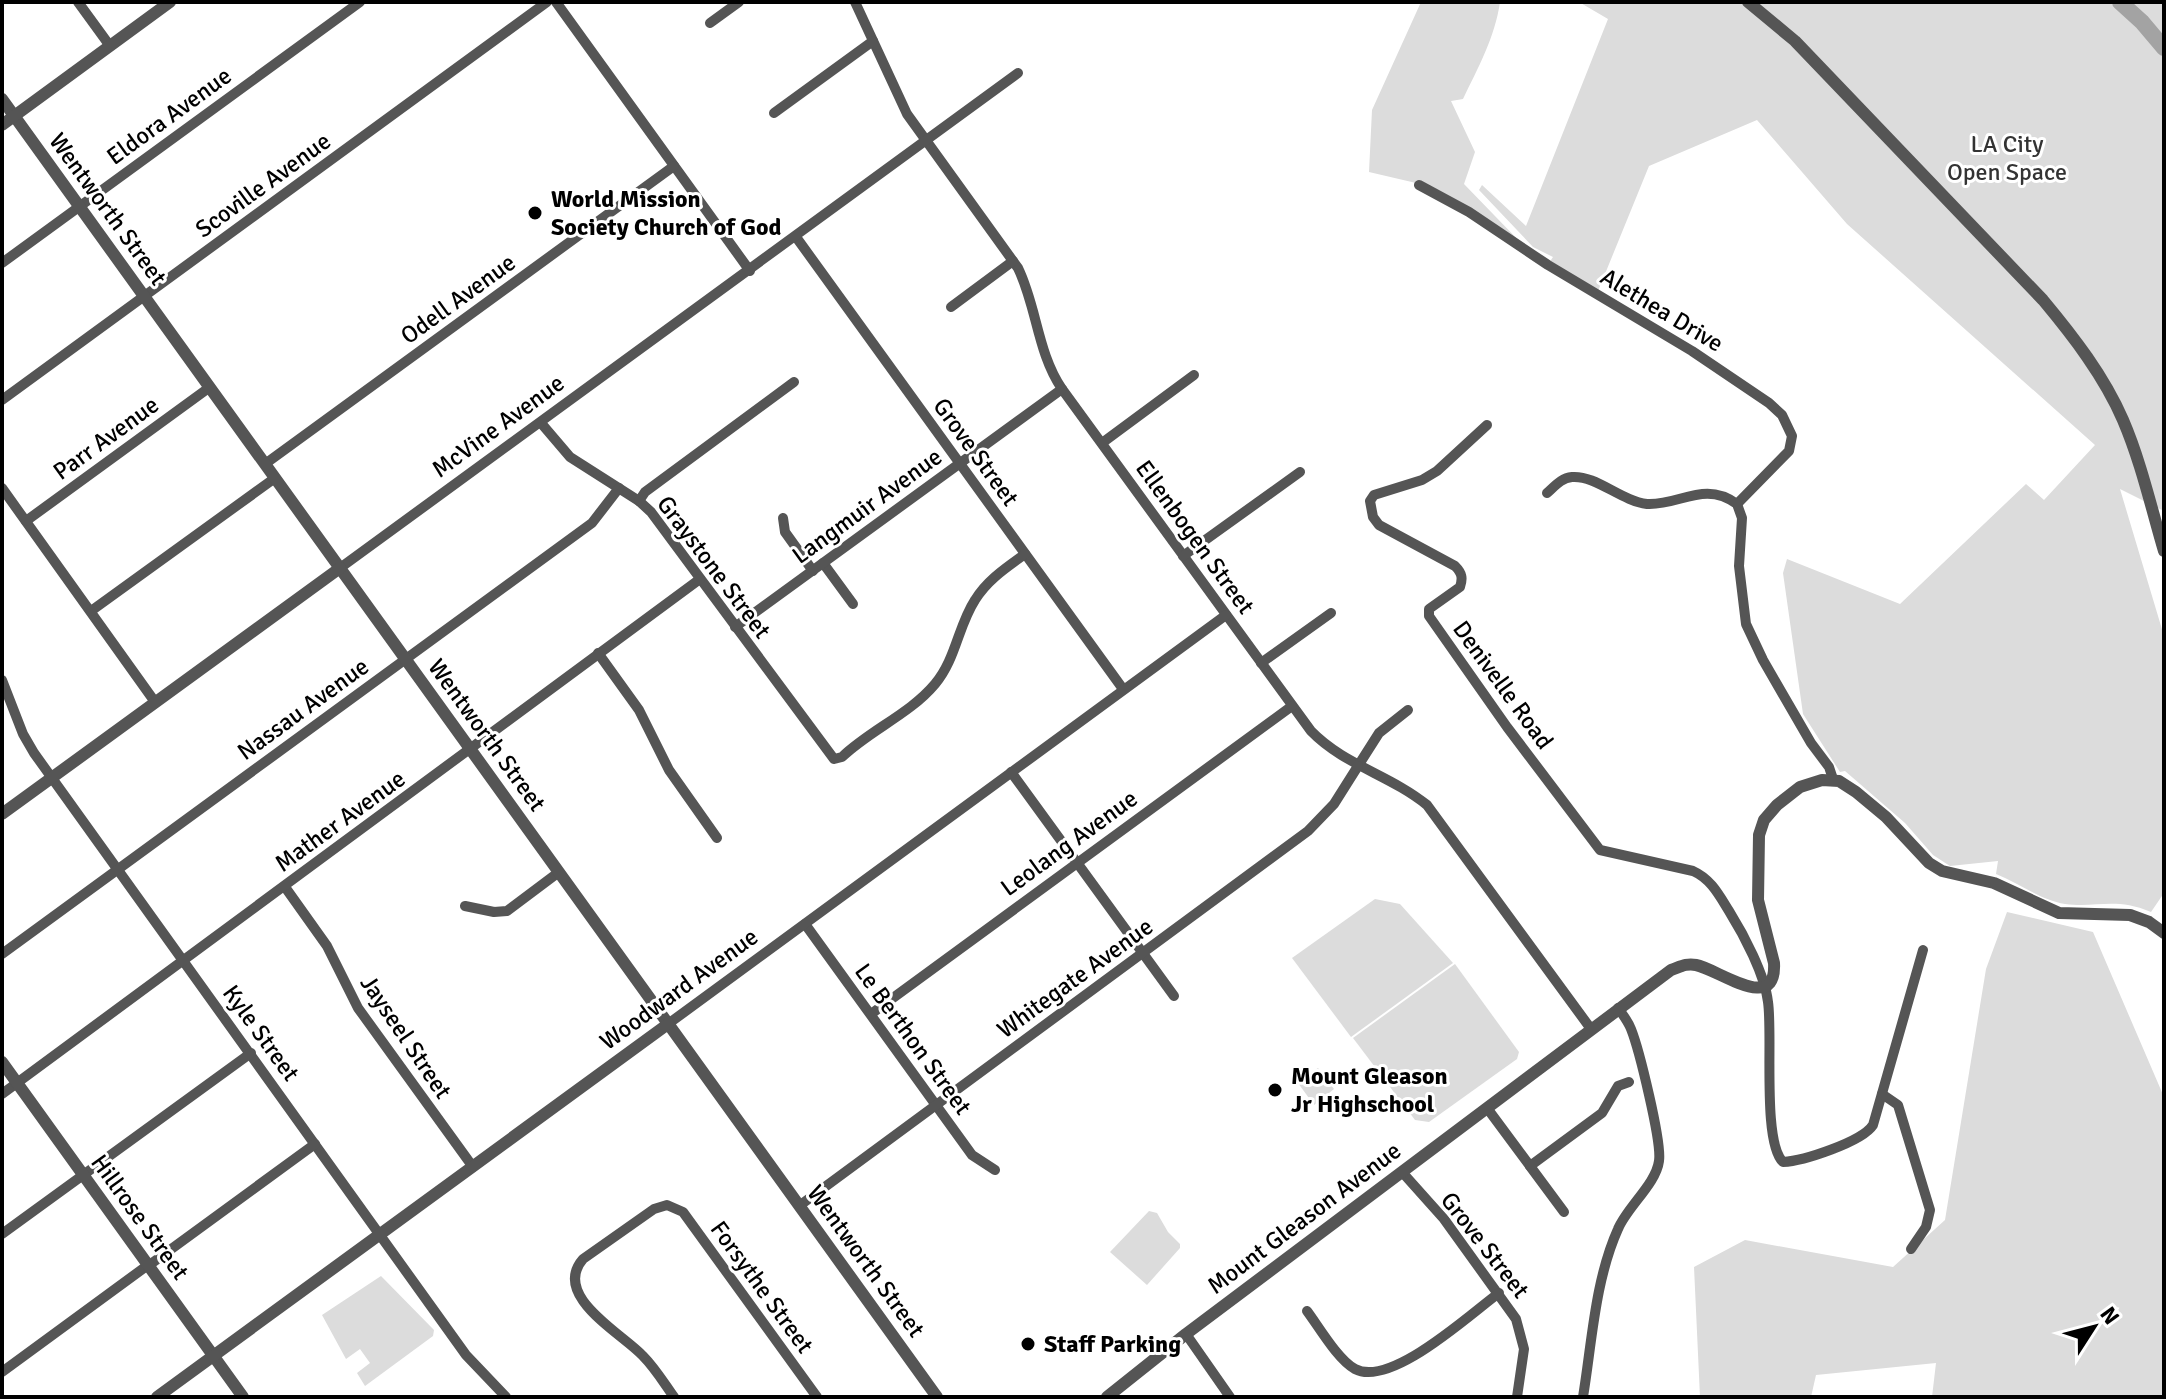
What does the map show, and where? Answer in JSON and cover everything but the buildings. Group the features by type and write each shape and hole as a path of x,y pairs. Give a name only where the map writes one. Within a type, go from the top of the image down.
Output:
{"street":[{"path":"78,2 110,46"},
{"path":"2,125 170,2"},
{"name":"Eldora Avenue","path":"2,263 360,2"},
{"name":"Scoville Avenue","path":"2,400 547,2"},
{"path":"556,2 750,271"},
{"path":"710,23 739,2"},
{"name":"Ellenbogen Street","path":"855,2 904,109 1013,261 1026,287 1045,356 1062,389 1292,706 1321,741 1358,766 1405,787 1427,805 1591,1029"},
{"path":"1748,2 1795,41 2043,300 2074,338 2122,418 2164,551"},
{"path":"774,113 873,41"},
{"name":"McVine Avenue","path":"2,814 1018,73"},
{"name":"Wentworth Street","path":"2,99 937,1397"},
{"name":"Odell Avenue","path":"265,464 674,166"},
{"name":"Alethea Drive","path":"1419,185 1469,212 1548,265 1692,351 1782,415 1792,436 1789,451 1737,504"},
{"name":"Grove Street","path":"796,237 1123,689"},
{"path":"951,307 1013,261"},
{"path":"1102,443 1194,375"},
{"path":"639,501 645,492 794,382"},
{"name":"Parr Avenue","path":"26,521 210,387"},
{"name":"Langmuir Avenue","path":"735,627 1062,389"},
{"name":"Graystone Street","path":"541,423 570,457 639,501 657,519 834,759 842,757 936,684 975,599 999,573 1025,554"},
{"name":"Denivelle Road","path":"1487,425 1437,471 1422,480 1374,495 1370,501 1373,517 1379,525 1448,561 1460,571 1463,579 1460,587 1434,604 1429,609 1429,616 1507,727 1600,850 1705,876 1740,929 1764,987"},
{"path":"1183,556 1300,472"},
{"path":"1547,493 1561,480 1581,477 1642,503 1657,504 1690,495 1708,494 1737,504 1742,518 1739,566 1746,624 1763,660 1811,743 1829,767 1833,779"},
{"path":"91,611 275,478"},
{"path":"2,488 155,702"},
{"name":"Nassau Avenue","path":"2,954 592,523 619,488"},
{"path":"783,518 785,532 813,571"},
{"path":"823,563 853,604"},
{"name":"Mather Avenue","path":"2,1094 700,579"},
{"path":"1261,663 1331,613"},
{"name":"Woodward Avenue","path":"157,1397 1226,615"},
{"path":"598,653 639,710 666,764 717,838"},
{"name":"Kyle Street","path":"2,680 23,734 51,777 466,1355 506,1397"},
{"name":"Leolang Avenue","path":"871,1014 1292,706"},
{"name":"Whitegate Avenue","path":"799,1206 1308,831 1334,804 1379,733 1408,710"},
{"path":"1011,772 1174,996"},
{"path":"1923,950 1873,1125 1863,1136 1783,1162 1779,1158 1770,1103 1769,1007 1764,987 1775,972 1758,900 1759,835 1770,811 1787,795 1811,783 1833,779 1848,786 1886,817 1918,853 1942,871 1994,883 2059,913 2130,915 2149,922 2164,933"},
{"path":"465,906 494,912 507,911 559,872"},
{"name":"Jayseel Street","path":"285,887 327,946 352,999 473,1167"},
{"name":"Le Berthon Street","path":"805,924 972,1155 995,1170"},
{"name":"Mount Gleason Avenue","path":"1116,1394 1186,1334 1671,970 1685,965 1706,968 1746,986 1764,987"},
{"path":"1583,1397 1600,1289 1614,1238 1660,1161 1658,1138 1633,1033 1618,1008"},
{"path":"2,1234 251,1053"},
{"name":"Hillrose Street","path":"2,1062 243,1397"},
{"path":"1530,1166 1602,1113 1618,1086 1629,1082"},
{"path":"1882,1094 1894,1100 1901,1112 1930,1210 1926,1227 1911,1249"},
{"path":"1487,1108 1564,1212"},
{"path":"2,1372 315,1144"},
{"name":"Grove Street","path":"1402,1172 1444,1219 1516,1319 1523,1337 1517,1397"},
{"name":"Forsythe Street","path":"674,1397 642,1354 595,1315 579,1293 575,1276 583,1259 654,1209 671,1205 686,1215 817,1397"},
{"path":"1307,1311 1351,1366 1370,1373 1413,1357 1499,1293"},
{"path":"1186,1334 1230,1397"}],"green space":[{"name":"LA City Open Space","path":"1421,2 1500,2 1490,40 1463,99 1451,101 1475,152 1464,184 1524,246 1549,263 1553,257 1533,247 1479,190 1482,185 1526,226 1608,19 1579,2 2164,2 2164,511 2120,489 2164,636 2164,893 2151,912 2127,905 2056,902 1996,874 1998,861 1950,866 1933,855 1905,823 1845,771 1840,772 1803,714 1783,573 1787,559 1900,604 2026,484 2044,500 2095,445 1847,224 1757,120 1649,166 1596,296 1533,261 1436,192 1416,183 1369,172 1372,110"},
{"path":"1375,899 1400,904 1453,963 1351,1037 1292,958"},
{"path":"2007,912 2093,932 2164,1097 2164,1397 1932,1397 1936,1363 1816,1375 1811,1397 1700,1397 1694,1267 1745,1240 1893,1267 1945,1220 1986,969"},
{"path":"1455,964 1519,1052 1517,1059 1429,1122 1415,1120 1353,1038"},
{"path":"1318,1068 1334,1089 1314,1105 1298,1083"},
{"path":"1149,1211 1157,1213 1180,1248 1147,1285 1110,1252"},
{"path":"381,1276 434,1330 433,1336 365,1386 357,1373 370,1363 360,1349 346,1359 322,1315"}],"waterway":[{"path":"2120,2 2164,48"}],"place":[{"name":"World Mission Society Church of God","path":"535,213"},
{"name":"Mount Gleason Jr Highschool","path":"1275,1090"},
{"name":"Staff Parking","path":"1028,1344"}]}
